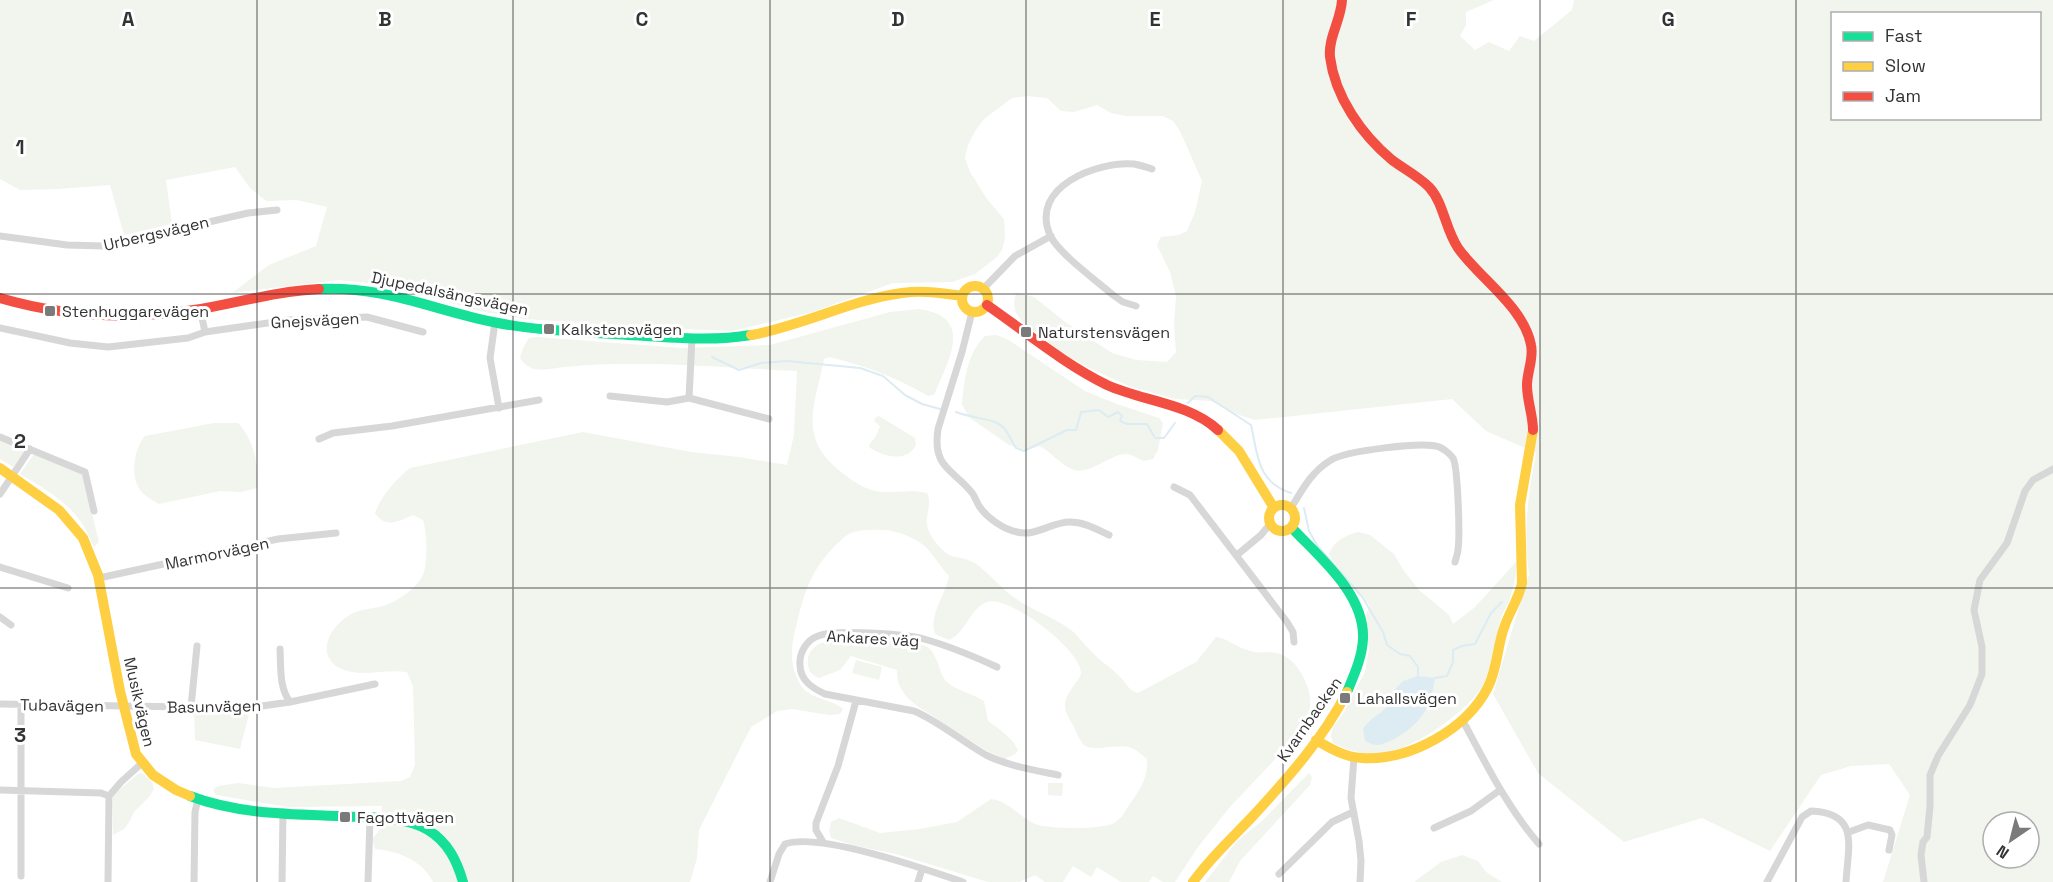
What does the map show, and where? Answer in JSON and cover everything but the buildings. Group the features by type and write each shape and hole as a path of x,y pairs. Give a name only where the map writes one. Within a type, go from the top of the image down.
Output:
{"street":[{"path":"1316,740 1332,751 1354,757 1396,755 1420,746 1463,720 1478,703 1490,684 1504,627 1522,583 1520,508 1533,424 1527,382 1532,348 1528,335 1511,310 1458,247 1450,235 1436,196 1429,187 1382,152 1359,125 1345,103 1336,83 1330,56 1330,45 1341,17 1342,0"},
{"path":"1136,306 1123,302 1113,295 1080,267 1051,236 1047,224 1047,210 1059,189 1091,170 1133,164 1152,169"},
{"name":"Urbergsvägen","path":"0,236 85,247 104,246 248,213 277,210"},
{"path":"983,289 1015,256 1051,236"},
{"path":"977,286 983,289 987,294 987,305 981,311 972,312 964,306 962,296 970,287 977,286"},
{"name":"Djupedalsängsvägen","path":"0,298 50,311 113,316 200,309 306,288 331,287 390,294 461,315 495,322 549,329 726,339 758,334 891,294 922,290 962,296"},
{"path":"987,305 1086,374 1110,386 1210,423 1239,452 1274,508"},
{"path":"200,309 205,332"},
{"path":"972,312 963,351 938,429 936,441 943,464 950,474 972,493 985,512 1009,530 1025,533 1069,522 1085,524 1109,535"},
{"name":"Gnejsvägen","path":"0,328 70,343 108,347 188,338 205,332 288,320 367,317 423,332"},
{"path":"495,322 490,358 499,408"},
{"path":"689,398 692,338"},
{"path":"610,396 667,402 689,398 769,418"},
{"path":"319,439 333,433 392,426 539,400"},
{"path":"0,437 85,472 94,511"},
{"path":"1291,508 1311,476 1332,458 1354,452 1424,445 1438,446 1454,459 1456,471 1459,548 1455,562"},
{"path":"0,494 30,449"},
{"name":"Musikvägen","path":"0,468 50,503 78,528 86,544 99,578 124,706 136,754 141,764 152,776 176,791 198,799 250,810 370,818 420,826 434,834 455,856 463,882"},
{"path":"1924,882 1921,855 1928,827 1930,775 1938,756 1970,705 1982,674 1982,647 1974,610 1980,580 2007,543 2025,491 2033,480 2053,469"},
{"path":"1174,487 1190,495 1237,555 1287,622 1293,632 1294,642"},
{"path":"1237,555 1261,535 1270,524 1269,515 1274,508 1281,505 1291,508 1295,517 1292,528 1279,531 1270,524"},
{"name":"Kvarnbacken","path":"1194,882 1209,861 1277,789 1316,740 1345,698 1357,673 1363,653 1364,636 1360,616 1348,591 1292,528"},
{"name":"Marmorvägen","path":"99,578 278,539 336,533"},
{"path":"0,567 68,588"},
{"path":"0,617 11,625"},
{"name":"Ankares väg","path":"997,667 963,651 922,638 836,633 819,635 812,639 803,648 800,657 801,673 805,681 825,694 914,711 926,716 989,756 1012,765 1058,775"},
{"path":"191,707 196,646"},
{"path":"280,649 283,687 290,702"},
{"name":"Basunvägen","path":"124,706 248,708 290,702 375,684"},
{"path":"823,842 816,831 816,823 838,766 856,701"},
{"name":"Tubavägen","path":"0,704 124,706"},
{"path":"21,704 21,876"},
{"path":"1463,720 1500,790 1519,820 1539,844"},
{"path":"1354,757 1351,798 1359,841 1360,882"},
{"path":"108,882 108,796 141,764"},
{"path":"0,790 101,793 108,796"},
{"path":"1434,828 1471,811 1500,790"},
{"path":"194,882 195,812 198,799"},
{"path":"282,882 284,812"},
{"path":"1279,874 1332,822 1353,812"},
{"path":"1767,882 1806,813 1822,812 1839,818 1850,832 1846,882"},
{"path":"368,882 370,818"},
{"path":"1850,832 1868,825 1890,830 1892,835 1889,850"},
{"path":"770,882 779,854 785,844 803,840 823,842 963,882"},
{"path":"918,882 922,869"}],"shaded area":[{"path":"0,0 1494,0 1466,12 1466,25 1460,36 1475,50 1489,42 1509,51 1520,36 1534,41 1572,10 1574,0 2053,0 2053,882 1883,882 1910,795 1889,764 1851,766 1821,775 1770,851 1702,818 1624,842 1538,773 1493,694 1529,574 1526,543 1527,514 1536,453 1486,431 1452,399 1255,420 1230,412 1211,401 1175,399 1129,386 1065,355 1023,323 1015,311 1016,293 1034,297 1064,321 1112,353 1136,360 1167,362 1176,352 1174,325 1176,296 1170,272 1157,245 1161,237 1179,235 1187,231 1195,212 1202,181 1180,131 1173,121 1163,116 1126,116 1111,113 1097,105 1074,112 1061,111 1047,98 1028,96 1012,98 984,119 968,145 965,158 970,172 987,199 1004,219 1005,238 1002,250 997,257 975,274 952,282 893,283 812,312 732,331 525,319 474,310 397,286 339,280 232,293 269,265 316,246 327,207 297,200 266,201 250,188 235,167 166,180 172,224 124,235 110,185 20,190 0,179"},
{"path":"918,309 936,313 947,321 952,330 953,342 950,355 934,395 928,396 868,368 829,357 824,359 813,420 814,433 827,459 850,479 870,489 881,492 927,493 929,499 928,528 942,550 973,562 1015,598 1071,630 1135,692 1138,693 1196,662 1216,637 1250,651 1274,652 1285,656 1296,666 1306,682 1310,705 1302,728 1229,808 1198,847 1175,882 1163,882 1153,876 1149,882 1121,882 1097,867 1091,877 1073,866 1063,882 1045,882 1035,875 1019,882 988,882 896,854 831,838 829,831 831,822 839,818 880,833 920,829 957,822 991,799 1009,806 1029,821 1042,826 1075,828 1108,825 1123,815 1140,789 1146,773 1147,759 1132,748 1124,746 1093,748 1082,743 1065,709 1068,695 1080,676 1078,662 1069,650 1042,625 1010,606 987,602 976,610 960,632 949,640 935,634 934,620 949,576 923,545 903,534 886,530 855,532 838,543 814,573 798,618 792,659 800,684 814,696 843,709 840,714 829,715 792,709 777,711 751,727 699,830 697,858 690,882 433,882 423,868 409,858 375,849 372,839 379,831 382,806 288,807 216,795 213,790 218,786 238,783 274,788 401,781 410,777 415,765 413,686 407,672 352,672 332,663 327,647 333,631 348,616 394,601 406,594 423,575 426,547 423,520 413,515 388,522 383,521 375,513 390,488 410,468 583,432 691,452 787,465 794,435 797,371 652,364 535,369 525,364 520,358 529,338 682,348 770,345 890,312"},
{"path":"996,335 1007,339 1085,391 1159,418 1163,423 1158,450 1153,459 1144,461 1127,454 1080,471 1074,470 1039,446 1027,450 1009,445 970,418 962,405 970,359 985,336"},
{"path":"879,416 915,438 916,445 912,451 894,457 869,447 880,426 874,421"},
{"path":"214,423 238,423 248,437 254,453 257,488 241,492 220,491 159,504 140,490 134,470 138,448 145,436"},
{"path":"0,440 26,450 13,467 0,459"},
{"path":"34,454 82,473 99,542 94,547 85,528 71,510 55,496 20,474"},
{"path":"1358,532 1370,535 1394,554 1419,590 1449,615 1453,624 1475,607 1517,561 1512,591 1501,618 1483,685 1451,719 1421,739 1390,752 1377,754 1360,753 1343,747 1333,743 1331,736 1333,727 1344,712 1365,672 1369,649 1365,616 1370,606 1329,554 1340,539"},
{"path":"845,639 902,641 907,648 918,645 926,646 935,656 948,683 984,701 988,721 1009,737 1018,750 1005,759 978,746 922,709 904,693 898,682 897,670 851,656 840,670 819,678 812,674 808,657 813,649 826,642 836,640 841,643"},
{"path":"856,660 882,667 879,680 852,673"},
{"path":"1418,676 1435,678 1429,703 1421,717 1408,730 1390,741 1378,745 1365,741 1363,729 1387,707 1387,698 1403,681"},
{"path":"194,711 249,714 240,749 195,740"},
{"path":"142,773 152,782 154,789 134,812 124,829 113,835 113,795"},
{"path":"1309,773 1312,777 1310,785 1240,861 1229,882 1205,882 1237,841 1262,821"},
{"path":"1048,783 1063,783 1062,796 1048,795"},
{"path":"1462,855 1478,861 1486,872 1502,882 1414,882 1441,862"}],"waterway":[{"path":"712,357 739,370 761,363 787,361 860,368 883,376 905,395 922,404 940,409"},
{"path":"1188,403 1195,396 1208,397 1251,425 1258,457 1265,475 1271,482 1291,493"},
{"path":"956,412 999,424 1007,432 1016,448 1024,451 1067,430 1076,430 1081,412 1099,410 1108,417 1118,412 1122,416 1120,421 1127,424 1147,424 1155,438 1164,438 1175,423"},
{"path":"1304,508 1309,531 1317,545 1363,598 1383,632 1387,645 1400,654 1410,656 1418,667 1418,676"},
{"path":"1435,678 1447,676 1453,662 1453,650 1475,644 1491,613 1502,602"}],"traffic: fast":[{"path":"319,289 365,291 493,322 543,329 690,338 751,335"},
{"path":"1292,528 1339,578 1357,607 1362,623 1363,639 1361,653 1347,692"},
{"path":"190,796 245,810 385,818 418,825 435,835 446,846 455,859 463,882"}],"traffic: slow":[{"path":"975,286 984,290 988,299 984,308 975,312 966,308 962,299 966,290 975,286"},
{"path":"751,335 789,326 883,296 917,292 962,296"},
{"path":"1218,430 1239,451 1274,508"},
{"path":"1316,740 1350,756 1380,758 1399,754 1417,748 1452,729 1479,702 1491,679 1502,633 1522,583 1520,505 1533,430"},
{"path":"0,468 59,510 83,538 98,575 120,691 136,754 153,775 190,796"},
{"path":"1282,505 1291,509 1295,518 1291,527 1282,531 1273,527 1269,518 1273,509 1282,505"},
{"path":"1193,882 1304,758 1327,726 1347,692"}],"traffic: jam":[{"path":"1342,0 1330,57 1344,101 1370,139 1392,160 1416,176 1434,193 1458,248 1520,318 1527,331 1532,350 1527,385 1533,430"},
{"path":"0,298 74,313 150,315 201,309 274,294 319,289"},
{"path":"987,305 1060,358 1091,377 1121,390 1179,408 1206,421 1218,430"}],"place":[{"name":"Stenhuggarevägen","path":"50,311"},
{"name":"Kalkstensvägen","path":"549,329"},
{"name":"Naturstensvägen","path":"1026,332"},
{"name":"Lahallsvägen","path":"1345,698"},
{"name":"Fagottvägen","path":"345,817"}]}
